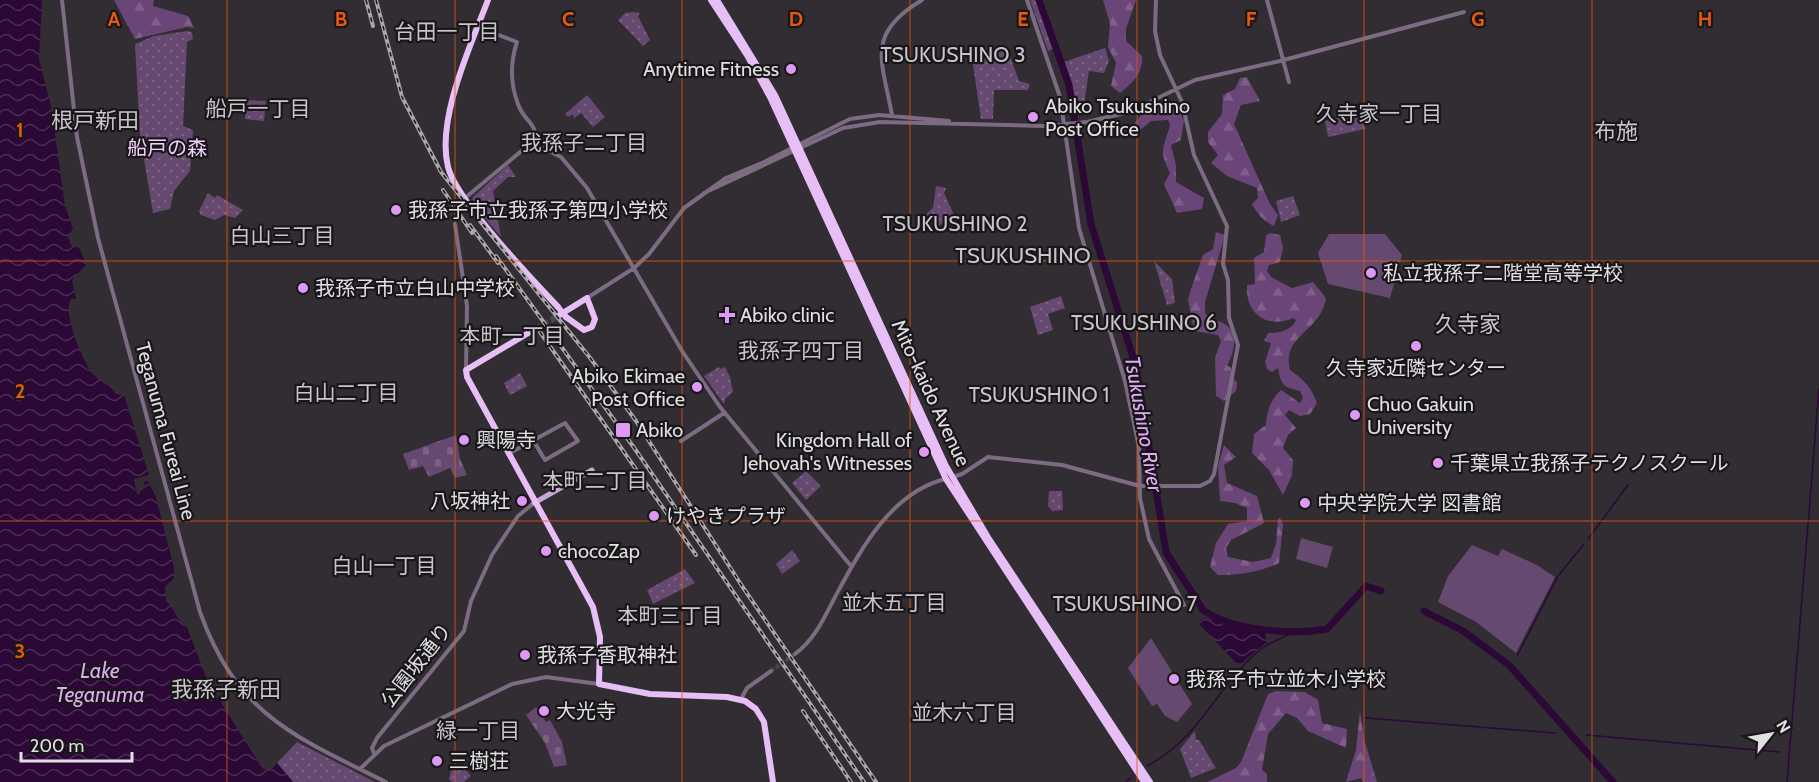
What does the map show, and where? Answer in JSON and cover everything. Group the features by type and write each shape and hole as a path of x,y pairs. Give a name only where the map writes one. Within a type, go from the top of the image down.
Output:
{"highway":[{"path":"488,0 447,126 446,156 450,173 465,198 558,307 566,317 581,330 592,327 595,315 587,298 558,316"},
{"name":"Mito-kaido Avenue","path":"711,0 762,81 796,148 949,478 1144,782"},
{"name":"Mito-kaido Avenue","path":"717,0 775,95 796,148"},
{"path":"535,329 466,370 471,386 596,616 600,637 599,684 657,695 741,699 756,709 764,722 773,782"},
{"name":"Mito-kaido Avenue","path":"949,478 1149,782"}],"main road":[{"path":"534,503 592,470"}],"street":[{"name":"Teganuma Fureai Line","path":"62,0 76,126 98,238 207,631 231,676 262,711 301,739 386,782"},
{"path":"892,115 881,50 883,38 903,13 922,0"},
{"path":"1027,0 1060,97 1079,228 1118,354 1135,427 1139,447 1140,486 1150,543 1184,604"},
{"path":"795,654 818,630 851,566 898,504 924,487 962,474 988,457 1062,465 1140,486 1200,486 1212,479 1217,464 1238,345 1229,318 1228,280 1223,264 1227,226 1194,155 1184,107 1156,45 1156,0"},
{"path":"1267,0 1289,82"},
{"path":"796,148 833,132 857,125 956,122 1065,125 1125,114 1176,87 1195,80 1283,60 1464,12"},
{"path":"478,27 517,42 510,60 512,74 523,110 536,130 536,146"},
{"path":"587,298 634,268 649,254 674,218 704,194 850,119 892,115 956,122"},
{"path":"465,198 516,153 536,146 555,152 584,184 690,363 724,413 851,566"},
{"path":"455,224 468,319 466,370"},
{"path":"681,441 724,413"},
{"path":"507,454 533,440 565,423 578,441 545,460 533,440"},
{"name":"公園坂通り","path":"374,753 372,748 377,738 464,631 471,601 492,555 518,516 534,503"},
{"path":"741,699 747,688 771,671"},
{"path":"360,769 374,753 406,735 525,680 554,677 599,684"}],"green space":[{"path":"114,0 154,0 153,6 188,16 194,28 187,27 135,39"},
{"path":"1030,0 1037,0 1054,48 1048,51"},
{"path":"1103,0 1136,0 1126,29 1126,41 1142,56 1141,68 1136,77 1120,93 1111,86 1116,63 1108,47 1110,24"},
{"path":"625,13 640,13 638,16 650,40 643,46 618,20"},
{"name":"船戸の森","path":"192,32 193,39 187,42 183,126 193,130 190,171 174,191 170,209 153,213 140,135 135,44 154,36"},
{"path":"1004,46 1007,48 1019,81 1030,84 1028,90 994,90 993,119 981,119 971,51"},
{"path":"1105,48 1109,61 1104,73 1089,71 1084,104 1076,105 1064,62"},
{"path":"1247,77 1260,101 1241,105 1234,124 1270,204 1278,215 1274,226 1256,211 1252,204 1258,198 1257,188 1227,176 1211,163 1218,155 1208,142 1208,132 1222,114 1223,95 1235,89 1240,78"},
{"path":"587,95 605,117 593,127 581,113 574,118 573,114 568,117 565,114"},
{"path":"246,100 266,101 264,121 245,119"},
{"path":"1166,105 1179,112 1184,120 1181,140 1171,145 1176,165 1176,182 1204,198 1202,209 1177,213 1164,184 1170,173 1163,153 1170,125 1168,120 1151,121 1132,137 1129,131 1146,108"},
{"path":"1360,112 1365,129 1328,137 1325,121"},
{"path":"508,165 516,177 508,177 493,191 501,237 472,203 473,197"},
{"path":"936,186 946,188 944,193 954,215 937,227 926,214 933,208"},
{"path":"208,193 215,198 217,195 243,210 235,218 224,215 215,220 201,215 199,211"},
{"path":"1293,196 1300,215 1281,222 1276,201"},
{"path":"1216,232 1225,235 1205,302 1205,313 1227,326 1233,336 1234,348 1227,365 1231,368 1232,376 1237,383 1236,391 1224,401 1216,396 1215,358 1221,341 1218,335 1194,331 1188,300 1203,255 1213,249"},
{"path":"1270,233 1280,235 1283,248 1280,262 1269,265 1267,271 1271,277 1292,288 1313,282 1326,298 1317,319 1296,341 1289,358 1290,370 1306,384 1317,403 1310,414 1300,416 1289,410 1285,415 1296,428 1288,435 1283,448 1293,460 1292,475 1283,495 1269,470 1252,453 1254,434 1266,425 1270,406 1277,394 1281,390 1300,403 1303,398 1300,391 1284,384 1278,368 1272,372 1267,369 1265,362 1271,343 1264,341 1268,333 1284,331 1296,320 1293,318 1275,322 1260,317 1254,312 1247,295 1247,285 1255,284 1254,258 1264,252 1266,236"},
{"path":"1329,234 1385,234 1402,255 1390,298 1328,284 1318,253"},
{"path":"1154,261 1172,279 1175,303 1167,305"},
{"path":"1061,296 1065,308 1048,314 1053,330 1038,335 1030,307"},
{"path":"719,367 721,369 725,367 733,392 725,399 724,404 704,376"},
{"path":"520,373 527,386 510,395 504,383"},
{"path":"456,435 460,459 467,475 455,478 450,468 429,477 423,466 409,470 403,454"},
{"path":"1224,445 1236,457 1224,465 1227,483 1257,496 1264,523 1231,540 1226,548 1228,557 1253,562 1271,558 1276,544 1278,519 1280,518 1283,524 1279,563 1242,574 1218,575 1210,567 1216,543 1228,524 1247,521 1247,508 1235,503 1220,501 1218,466"},
{"path":"806,471 821,486 806,500 792,483"},
{"path":"1049,491 1062,491 1063,510 1052,511 1048,506"},
{"path":"1301,538 1333,547 1327,568 1296,559"},
{"path":"1472,545 1498,556 1502,549 1537,565 1555,577 1516,653 1476,622 1438,602 1448,576"},
{"path":"792,550 800,561 782,574 776,564"},
{"path":"685,569 695,583 653,604 647,590"},
{"path":"1151,638 1192,704 1177,722 1165,716 1157,704 1152,706 1128,668"},
{"path":"1276,691 1305,692 1318,700 1322,723 1347,729 1346,748 1308,731 1297,718 1286,713 1268,734 1262,770 1267,774 1267,782 1207,782 1236,768 1241,762 1268,694"},
{"path":"536,707 546,722 550,720 562,742 567,765 554,767 545,743 526,715"},
{"path":"1360,711 1364,739 1377,782 1363,782 1361,778 1346,782 1356,750"},
{"path":"1195,731 1196,740 1199,740 1216,768 1191,778 1180,749"},
{"path":"297,742 375,782 293,782 277,763"},
{"path":"461,764 471,776 464,782 452,782 449,779 451,771"}],"water":[{"name":"Lake Teganuma","path":"0,0 42,0 39,59 51,106 65,206 73,228 68,237 71,245 80,249 86,265 72,280 76,299 71,299 69,305 71,325 79,348 92,373 116,394 124,395 149,475 134,479 137,494 140,494 139,490 145,488 144,482 148,481 156,497 174,568 174,578 165,587 166,601 187,627 207,680 262,768 270,771 277,763 293,782 0,782"},
{"path":"1205,618 1265,632 1267,642 1242,663 1236,663 1200,625 1199,621"}],"waterway":[{"name":"Tsukushino River","path":"1039,0 1069,85 1091,224 1136,367 1166,552 1203,610 1230,623 1246,627 1297,632 1327,629 1366,586 1381,591"},
{"path":"1787,782 1819,389"},
{"path":"1588,539 1628,485"},
{"path":"1517,656 1558,576 1584,544"},
{"name":"Tsukushino River","path":"1424,611 1463,631 1509,665 1613,782"},
{"path":"1147,766 1182,741 1245,663 1271,642 1290,634"},
{"path":"1366,718 1555,733"},
{"path":"1586,735 1780,752"},
{"path":"1126,782 1131,778"}],"tunnel":[{"path":"535,329 558,316"},
{"path":"771,671 795,654"}],"railway":[{"path":"366,0 373,26"},
{"path":"376,0 402,97 441,172 591,359 636,421 742,586 876,782"},
{"path":"443,190 472,233"},
{"path":"470,225 498,263"},
{"path":"496,256 635,449 864,782"},
{"path":"540,332 696,555"},
{"path":"803,711 851,782"}],"place":[{"name":"Anytime Fitness","path":"791,69"},
{"name":"Abiko Tsukushino Post Office","path":"1033,117"},
{"name":"我孫子市立我孫子第四小学校","path":"396,210"},
{"name":"私立我孫子二階堂高等学校","path":"1371,273"},
{"name":"我孫子市立白山中学校","path":"303,288"},
{"name":"Abiko clinic","path":"727,315"},
{"name":"久寺家近隣センター","path":"1416,346"},
{"name":"Abiko Ekimae Post Office","path":"697,387"},
{"name":"Chuo Gakuin University","path":"1355,415"},
{"name":"Abiko","path":"623,430"},
{"name":"興陽寺","path":"464,440"},
{"name":"Kingdom Hall of Jehovah's Witnesses","path":"924,452"},
{"name":"千葉県立我孫子テクノスクール","path":"1438,463"},
{"name":"八坂神社","path":"522,501"},
{"name":"中央学院大学 図書館","path":"1305,503"},
{"name":"けやきプラザ","path":"654,516"},
{"name":"chocoZap","path":"546,551"},
{"name":"我孫子香取神社","path":"525,655"},
{"name":"我孫子市立並木小学校","path":"1174,679"},
{"name":"大光寺","path":"544,711"},
{"name":"三樹荘","path":"437,761"}],"district":[{"name":"台田一丁目","path":"447,31"},
{"name":"TSUKUSHINO 3","path":"953,54"},
{"name":"船戸一丁目","path":"258,108"},
{"name":"久寺家一丁目","path":"1379,113"},
{"name":"根戸新田","path":"95,120"},
{"name":"布施","path":"1616,131"},
{"name":"我孫子二丁目","path":"584,142"},
{"name":"TSUKUSHINO 2","path":"955,223"},
{"name":"白山三丁目","path":"282,235"},
{"name":"TSUKUSHINO","path":"1023,255"},
{"name":"TSUKUSHINO 6","path":"1144,322"},
{"name":"久寺家","path":"1468,324"},
{"name":"本町一丁目","path":"512,335"},
{"name":"我孫子四丁目","path":"801,350"},
{"name":"白山二丁目","path":"346,392"},
{"name":"TSUKUSHINO 1","path":"1039,394"},
{"name":"本町二丁目","path":"595,480"},
{"name":"白山一丁目","path":"384,565"},
{"name":"並木五丁目","path":"894,602"},
{"name":"TSUKUSHINO 7","path":"1125,603"},
{"name":"本町三丁目","path":"670,615"},
{"name":"我孫子新田","path":"226,689"},
{"name":"並木六丁目","path":"964,712"},
{"name":"緑一丁目","path":"478,730"}]}
